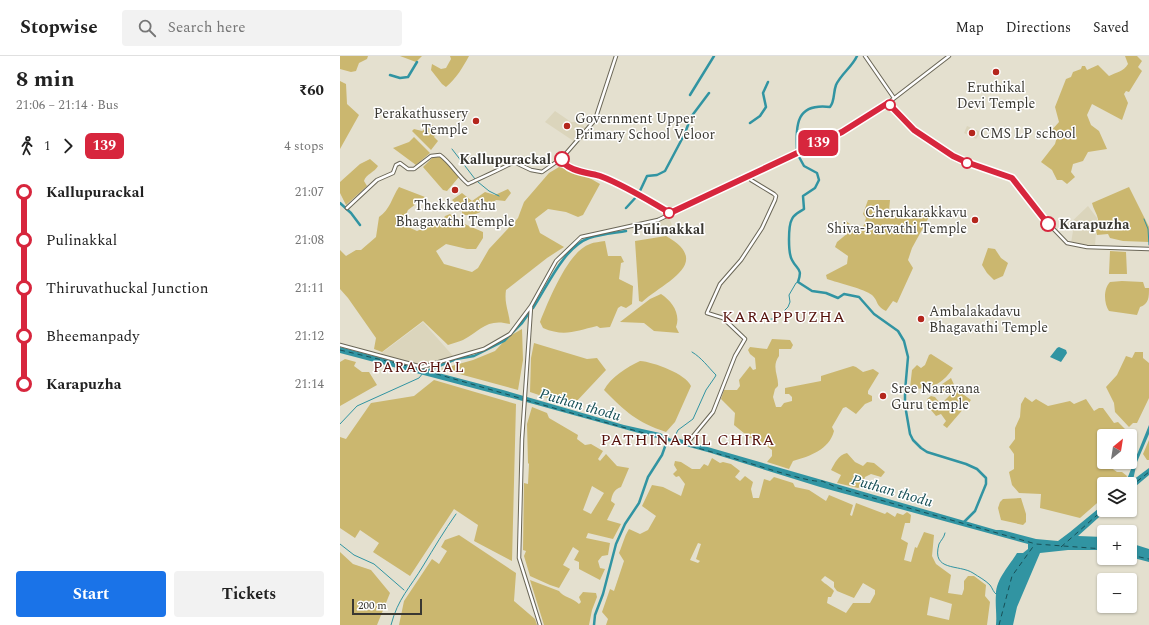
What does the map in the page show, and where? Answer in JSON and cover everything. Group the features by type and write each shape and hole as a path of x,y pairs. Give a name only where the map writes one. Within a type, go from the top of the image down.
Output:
{"main road":[{"path":"347,208 377,180 393,173 396,165 400,163 408,169 414,170 431,156 440,155 446,160 459,177 468,184 499,168 505,168 514,162 539,172 562,158 591,127 596,118 616,56"},
{"path":"865,56 894,98"},
{"path":"340,345 416,366 426,367 484,349 510,334 531,306 556,261 581,237 652,222 842,132 888,103 949,56"},
{"path":"888,103 914,130 953,156 1012,178 1039,214 1067,243 1097,248 1149,249"},
{"path":"562,158 568,166 602,177 641,196 670,213"},
{"path":"689,441 713,412 745,339 724,318 707,313 720,284 741,260 762,228 775,200 776,196 774,194 751,180 749,176"},
{"path":"531,306 522,435 519,558 540,625"}],"shaded area":[{"path":"340,56 368,56 367,59 359,63 356,71 351,72 340,69"},
{"path":"400,56 422,56 416,62"},
{"path":"450,56 469,56 462,69 446,87 431,70 432,64 441,69 446,68 451,59"},
{"path":"1125,56 1137,56 1142,61 1138,67 1142,71 1129,92 1126,91 1124,94 1128,103 1122,120 1092,104 1087,115 1091,125 1099,131 1107,149 1088,152 1083,161 1073,164 1071,172 1075,177 1067,184 1062,180 1057,180 1052,170 1041,162 1055,144 1057,137 1051,131 1059,122 1055,107 1066,79 1071,77 1073,72 1081,69 1082,66 1085,66 1087,70 1098,65 1109,76 1126,67 1128,64"},
{"path":"340,81 346,84 347,104 359,115 340,149"},
{"name":"Government Upper Primary School Veloor","path":"555,111 571,122 579,122 587,129 575,142 545,122"},
{"path":"432,125 443,132 442,134 436,133 434,137 438,141 431,150 412,131 414,129 422,131"},
{"name":"CMS LP school","path":"967,126 981,132 976,139 964,133"},
{"path":"414,137 430,153 416,165 393,148 409,142"},
{"path":"440,156 459,177 447,191 443,190 423,167 433,157"},
{"path":"370,159 378,166 365,179 364,181 367,186 346,205 340,193 340,182 360,164"},
{"path":"559,167 586,176 600,184 583,215 578,217 566,212 548,209 535,219 540,233 564,247 547,258 506,290 510,324 490,324 463,340 448,345 423,321 382,352 374,349 376,338 340,289 340,250 346,256 356,250 361,250 376,237 379,217 386,211 399,187 425,197 408,210 404,219 406,226 417,231 443,219 445,216 450,214 460,222 483,232 483,238 476,249 467,249 446,244 436,251 444,264 472,272 478,268 489,249 518,218 524,202 549,173"},
{"path":"1129,187 1149,227 1149,242 1123,241 1110,238 1108,234 1097,235 1096,233 1098,219 1092,203"},
{"path":"508,189 511,193 505,201 496,200 480,212 472,215 462,214 462,210 452,200 462,193 472,201 485,192 495,195"},
{"path":"868,200 890,200 889,211 892,216 912,219 918,211 929,217 912,248 908,260 913,268 897,303 893,301 886,311 880,307 874,297 869,293 858,288 827,279 826,275 847,264 848,256 835,247 837,242 848,233 846,228 842,225 846,221 859,231 864,225 866,218 863,214"},
{"path":"1088,206 1097,218 1095,246 1071,243 1073,231 1066,227"},
{"path":"668,216 672,225 668,229 663,230 658,221"},
{"path":"666,236 680,246 686,255 685,263 680,272 672,279 642,302 639,301 635,241"},
{"path":"605,241 608,256 621,256 624,262 621,263 619,279 633,286 632,304 626,308 621,306 618,308 610,327 600,328 597,326 564,333 550,331 543,328 540,322 560,278 574,256 592,243"},
{"path":"988,248 995,249 1001,258 1008,263 1003,276 994,280 982,265"},
{"path":"1110,251 1126,252 1127,274 1109,274"},
{"path":"1110,282 1143,282 1145,288 1149,288 1148,300 1143,306 1140,307 1137,315 1109,311 1107,308 1105,301 1106,288"},
{"path":"661,294 669,300 674,308 677,317 676,327 679,333 654,331 644,323 620,322 650,299"},
{"path":"423,322 454,357 422,366 379,355"},
{"path":"522,329 523,360 518,390 441,369 473,360 495,351 508,337"},
{"path":"772,339 790,340 793,345 791,349 779,349 779,356 775,368 778,386 775,389 773,397 776,407 781,407 784,403 792,401 792,397 789,394 785,394 785,388 821,381 821,376 853,366 863,372 873,369 879,373 868,391 868,394 872,396 872,401 865,404 856,414 846,407 843,408 832,427 834,431 832,438 828,443 818,451 793,461 789,469 767,462 772,456 772,450 758,439 750,438 734,425 735,413 721,399 724,390 737,390 740,386 739,380 750,366 753,370 756,369 755,358 748,350 750,347 767,349"},
{"path":"534,343 587,359 597,358 606,370 575,403 566,404 530,392 531,358"},
{"path":"1135,352 1143,352 1143,358 1149,363 1149,398 1137,423 1133,423 1129,427 1115,412 1114,403 1106,387 1117,375 1126,356 1132,358"},
{"path":"931,354 953,368 945,378 935,385 917,389 910,388 912,370 917,365 921,368 925,365 929,355"},
{"path":"345,359 356,362 354,366 362,372 369,372 377,385 340,406 340,362"},
{"path":"640,361 669,369 683,377 691,386 675,422 666,432 632,416 604,390 607,385 620,373"},
{"path":"951,378 956,389 971,400 947,428 943,425 946,421 941,414 936,416 931,410 927,399 931,396 935,397 939,402 943,402 950,395 950,391 947,390 936,393 932,391"},
{"path":"434,380 516,404 512,561 474,541 478,525 454,509 410,576 373,552 379,543 360,530 355,538 340,528 340,437 346,439 371,403 414,396"},
{"path":"1025,397 1032,402 1036,399 1048,406 1070,401 1074,404 1086,399 1094,411 1099,408 1103,408 1114,423 1118,422 1125,429 1097,429 1097,469 1113,469 1117,472 1122,472 1127,476 1097,477 1097,503 1080,518 1040,508 1041,494 1019,493 1012,485 1009,472 1014,469 1014,454 1009,447 1015,439 1015,428 1020,417 1021,404"},
{"path":"532,407 547,413 549,418 578,435 577,439 585,445 591,444 603,451 598,459 600,461 606,454 617,466 629,468 621,487 615,491 611,499 611,501 615,504 607,520 621,524 613,539 588,533 586,538 610,543 608,555 602,556 598,561 600,568 605,569 600,580 579,569 579,562 574,560 579,551 573,547 563,565 570,569 559,588 530,576 524,556 526,551 523,550 524,483 528,484 529,464 527,424","holes":["592,486 604,493 591,514 583,510"]},
{"path":"1149,440 1149,460 1147,460 1143,454"},
{"path":"847,453 855,462 863,466 867,462 874,463 885,472 881,477 871,474 865,477 862,486 858,488 837,483 841,475 831,470 839,457"},
{"path":"712,458 720,463 723,462 731,464 740,471 735,477 740,481 745,476 753,482 751,489 753,498 759,498 764,479 770,481 774,477 793,483 795,487 809,490 826,501 829,495 853,505 850,515 852,516 856,503 885,514 887,512 895,517 897,513 903,515 907,512 911,515 910,523 905,523 901,539 908,543 904,560 911,562 915,547 917,548 924,532 934,535 932,556 936,564 951,575 948,593 962,595 964,581 968,576 974,576 986,585 985,596 990,602 987,625 606,625 608,619 602,612 610,589 614,591 624,561 619,553 626,535 629,529 640,534 648,530 656,516 642,506 652,485 663,487 681,496 685,484 679,476 676,477 673,474 677,470 674,465 675,461 681,462 692,469 700,469 704,464 708,466","holes":["698,543 701,544 696,559 700,561 698,563 690,560","825,576 834,582 834,587 837,591 854,598 863,583 875,590 875,594 870,603 853,603 846,613 827,603 828,597 831,597 834,591 821,580","930,597 952,604 949,620 927,615"]},
{"path":"1021,498 1026,514 1026,522 1023,525 1001,520 998,508 1000,502 1003,499"},
{"path":"459,535 516,573 514,601 535,619 537,625 399,625 404,601 432,559 439,564 447,551 441,547 445,540"},
{"path":"340,552 353,564 371,570 390,593 377,625 340,625"},
{"path":"530,580 559,591 579,604 581,602 579,597 583,592 596,593 597,597 592,610 589,625 544,625"}],"water":[{"path":"340,347 503,390 624,425 660,433 671,439 673,437 996,530 1002,530 1036,539 1058,541 1097,510 1097,517 1099,517 1078,536 1097,537 1097,550 1068,550 1040,553 1017,607 1013,625 996,625 996,598 998,583 1017,553 1023,553 1028,549 1028,544 820,487 711,453 519,400 340,353"},
{"path":"1059,347 1066,350 1067,353 1061,362 1050,357"},
{"path":"1149,425 1149,434 1137,462 1137,454"},
{"path":"1149,468 1149,475 1137,485 1137,477"},
{"path":"1131,469 1135,469 1134,477 1128,477"},
{"path":"1137,545 1149,549 1149,562 1137,559"}],"waterway":[{"path":"690,95 714,56"},
{"path":"797,150 797,132 800,117 810,108 830,107 833,102 836,85 857,56"},
{"path":"390,75 400,78 408,77 417,62"},
{"path":"750,123 760,116 766,107 763,93 768,82"},
{"path":"685,133 691,117 709,93"},
{"path":"639,193 647,176 657,175 665,171 683,137"},
{"path":"452,149 475,179"},
{"path":"798,155 804,166 817,173 819,180 815,188 803,196 804,209 797,213 791,222 789,246 792,260 800,272 798,282 812,291 826,293 838,298 844,294 859,297 874,314 898,331 904,341 908,357 905,405 910,434 913,440 927,452 966,464 977,469 986,478 986,484 975,511 963,523"},
{"path":"478,182 489,191 499,196"},
{"path":"626,208 637,196"},
{"path":"340,203 351,213 360,225"},
{"path":"1144,219 1148,229 1149,245"},
{"path":"533,308 557,268 580,243 589,238 626,231"},
{"path":"771,319 776,319 788,307 790,302 789,295 798,282"},
{"path":"427,371 456,359 474,356 504,341 522,323 529,313"},
{"path":"674,438 678,430 693,419 706,390 716,375 696,354 692,352"},
{"path":"340,424 357,406 419,378 423,373"},
{"path":"594,625 595,615 603,594 616,544 625,524 639,503 648,477 662,455 667,441"},
{"path":"391,625 401,600 456,514"},
{"path":"945,533 939,544 939,559 948,566 967,570 973,573 988,583 997,595"},
{"path":"340,544 354,555 374,564 404,590"}],"ferry route":[{"path":"340,350 416,368 523,399"},
{"path":"526,400 731,457 804,479 822,481 838,488 1036,544 1097,548"},
{"path":"1137,481 1149,472"},
{"path":"1061,547 1097,515"},
{"path":"999,625 1012,576 1035,544"},
{"path":"1137,556 1149,559"}],"bus line":[{"name":"139","path":"562,159 568,166 602,177 641,196 670,213 842,132 888,103 914,130 953,156 987,170 1007,175 1016,181 1033,207 1048,224"}],"place":[{"name":"Eruthikal Devi Temple","path":"996,72"},
{"name":"Perakathussery Temple","path":"476,121"},
{"name":"Government Upper Primary School Veloor","path":"567,126"},
{"name":"CMS LP school","path":"972,133"},
{"name":"Kallupurackal","path":"562,159"},
{"name":"Thekkedathu Bhagavathi Temple","path":"455,190"},
{"name":"Pulinakkal","path":"669,213"},
{"name":"Cherukarakkavu Shiva-Parvathi Temple","path":"975,220"},
{"name":"Karapuzha","path":"1048,224"},
{"name":"Ambalakadavu Bhagavathi Temple","path":"921,319"},
{"name":"Sree Narayana Guru temple","path":"883,396"}],"district":[{"name":"KARAPPUZHA","path":"784,317"},
{"name":"PARACHAL","path":"419,367"},
{"name":"PATHINARIL CHIRA","path":"688,440"}],"water label":[{"name":"Puthan thodu","path":"580,405"},
{"name":"Puthan thodu","path":"892,491"}]}
